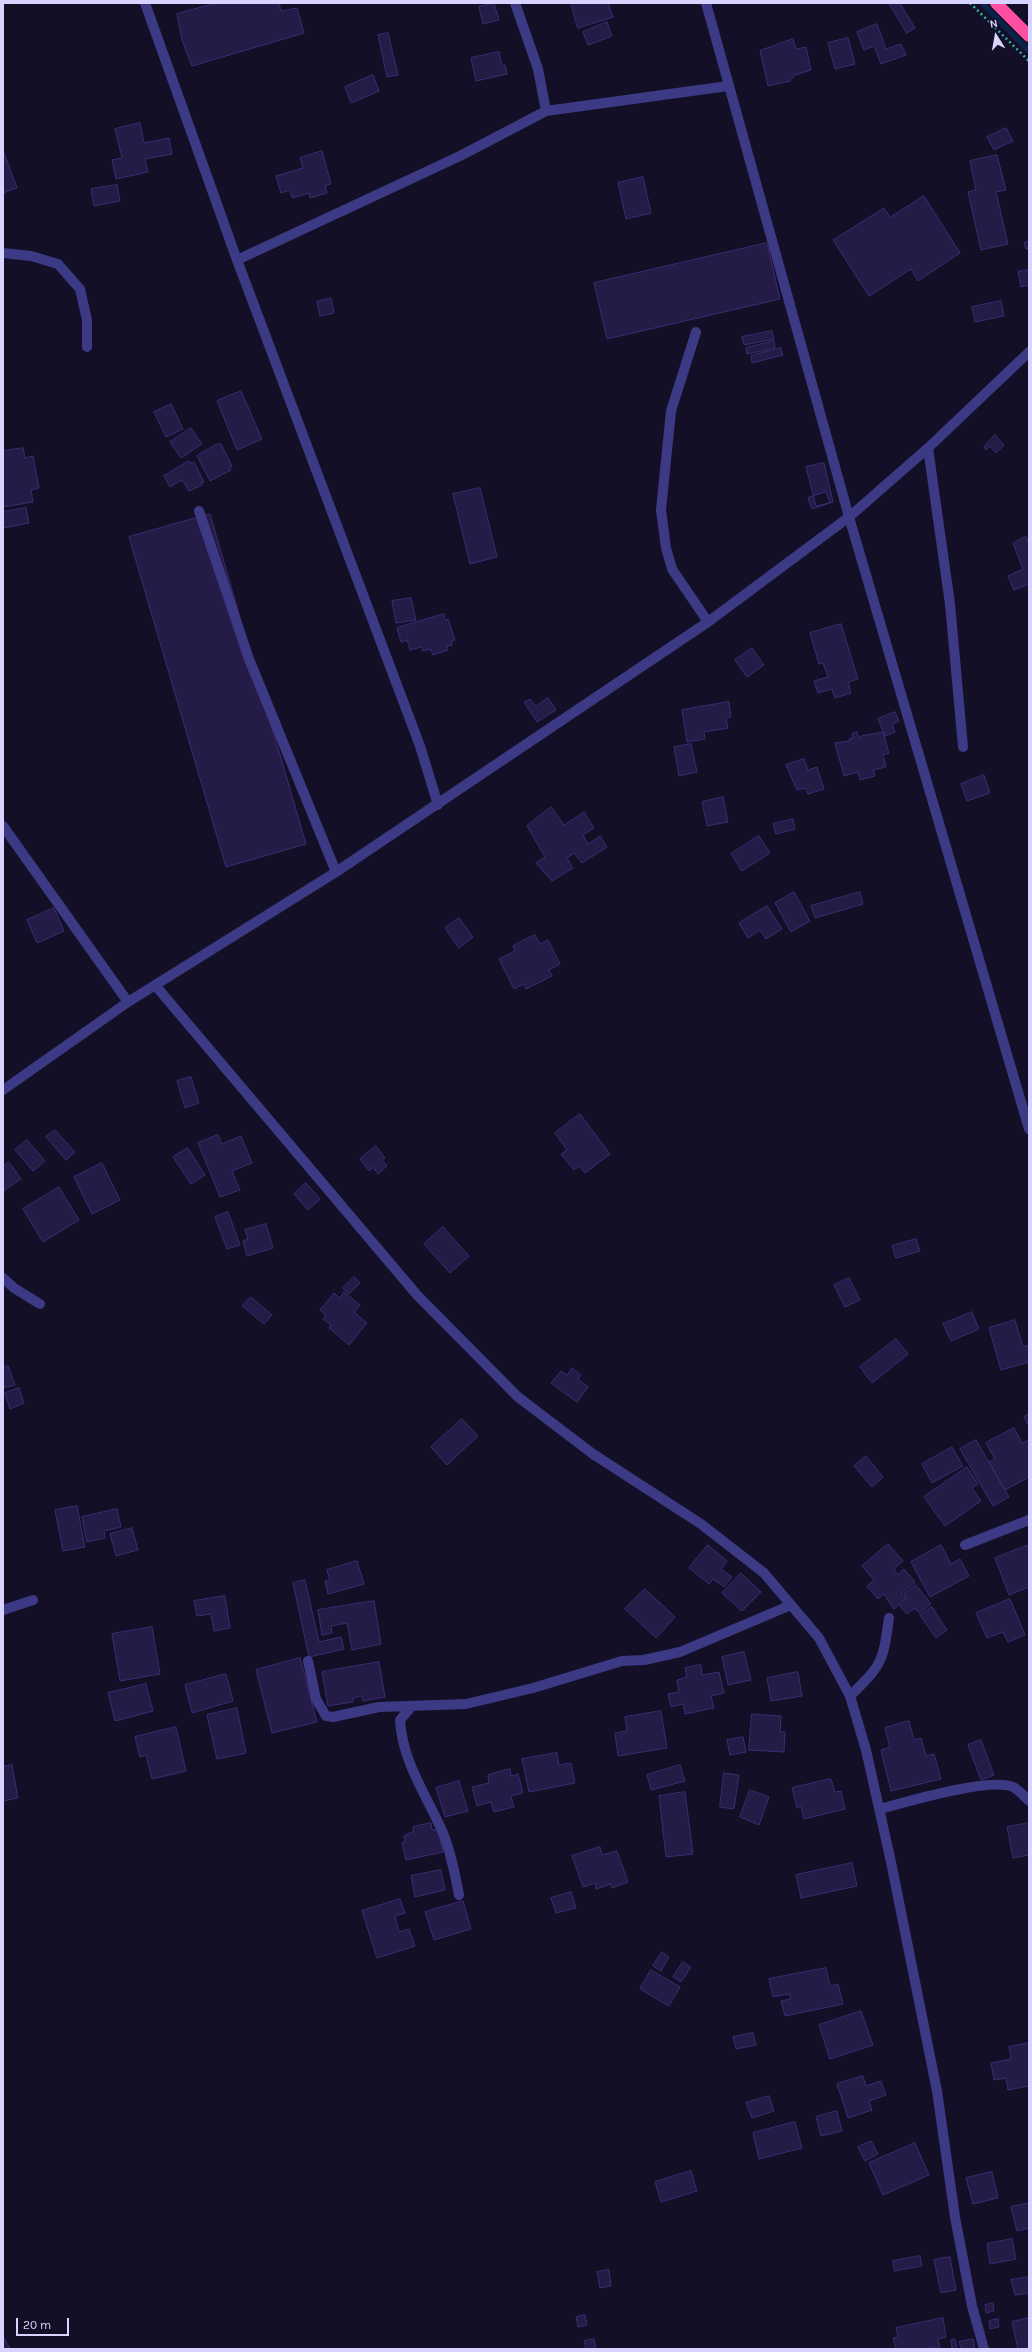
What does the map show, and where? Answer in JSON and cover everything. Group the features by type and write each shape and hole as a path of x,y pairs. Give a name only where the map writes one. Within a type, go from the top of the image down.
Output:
{"highway":[{"path":"996,3 1029,36"}],"street":[{"path":"145,3 237,260 420,746 438,805"},
{"path":"515,3 538,70 546,112"},
{"path":"706,3 849,517 1029,1128"},
{"path":"237,260 460,156 546,112 728,86"},
{"path":"3,253 31,256 58,264 80,289 87,320 87,347"},
{"path":"696,332 671,411 662,510 666,548 672,569 708,622"},
{"path":"3,1090 128,1002 336,872 438,805 708,622 849,517 928,448 1029,352"},
{"path":"928,448 950,604 963,747"},
{"path":"199,511 249,659 336,872"},
{"path":"3,826 128,1002"},
{"path":"155,985 417,1295 518,1397 593,1454 701,1524 764,1573 819,1638 850,1696 866,1750 880,1810 937,2091 956,2225 972,2306 984,2349"},
{"path":"3,1278 14,1288 40,1304"},
{"path":"965,1545 1029,1520"},
{"path":"3,1610 33,1600"},
{"path":"308,1662 316,1699 326,1716 333,1717 379,1707 466,1704 533,1688 622,1662 644,1660 680,1652 791,1605"},
{"path":"850,1696 875,1672 884,1652 889,1618"},
{"path":"411,1707 400,1720 404,1750 443,1834 453,1864 460,1895"},
{"path":"880,1810 909,1801 996,1784 1012,1786 1029,1801"}],"path":[{"path":"970,3 1029,61"}],"building":[{"path":"217,3 279,3 281,11 297,8 304,33 192,66 182,40 177,14"},
{"path":"494,3 499,20 483,24 479,7"},
{"path":"571,3 608,3 613,17 578,28"},
{"path":"889,3 900,3 915,28 907,33"},
{"path":"607,22 612,36 588,45 583,32"},
{"path":"877,24 886,49 901,44 906,55 881,64 874,46 864,50 857,32"},
{"path":"388,33 398,75 387,77 378,35"},
{"path":"848,38 855,64 835,69 828,43"},
{"path":"793,39 796,49 806,47 811,70 795,75 790,81 768,86 760,51"},
{"path":"499,52 502,66 505,65 507,74 476,81 471,58"},
{"path":"373,75 379,91 351,103 345,87"},
{"path":"140,123 144,143 169,138 172,154 145,159 148,172 116,179 112,160 122,158 115,129"},
{"path":"1006,128 1013,141 994,150 987,137"},
{"path":"3,150 17,188 3,193"},
{"path":"322,151 331,184 325,186 327,193 310,198 309,193 292,198 290,190 281,193 276,176 303,168 300,158"},
{"path":"997,155 1006,190 996,192 1008,244 981,250 968,192 976,190 970,161"},
{"path":"643,177 651,213 626,219 618,183"},
{"path":"117,185 120,201 94,206 91,189"},
{"path":"924,196 960,253 918,281 911,269 869,296 833,240 884,208 890,217"},
{"path":"1029,241 1029,248 1026,249 1024,243"},
{"path":"767,243 780,299 607,339 594,283"},
{"path":"1029,270 1029,285 1021,287 1018,272"},
{"path":"331,298 334,313 320,316 317,302"},
{"path":"1001,301 1004,316 975,322 972,307"},
{"path":"772,331 774,339 744,345 742,337"},
{"path":"774,341 775,348 747,354 746,348"},
{"path":"781,348 783,355 752,363 751,356"},
{"path":"241,391 262,439 237,450 217,401"},
{"path":"171,404 183,429 166,437 154,412"},
{"path":"191,428 202,444 181,458 170,442"},
{"path":"995,435 1004,445 996,453 990,446 986,450 984,447"},
{"path":"217,444 221,444 232,466 230,467 231,470 210,481 197,456"},
{"path":"23,448 25,458 33,456 39,488 31,490 33,502 3,507 3,451"},
{"path":"189,461 190,463 194,462 204,482 201,483 202,485 189,491 182,480 170,487 164,476"},
{"path":"824,463 833,502 816,506 806,467"},
{"path":"480,488 497,557 470,564 453,494"},
{"path":"826,492 830,503 812,509 808,498"},
{"path":"26,508 29,523 3,528 3,512"},
{"path":"210,514 306,844 226,867 129,537"},
{"path":"1026,537 1029,544 1029,584 1014,590 1008,576 1023,569 1013,543"},
{"path":"411,598 416,620 396,623 392,601"},
{"path":"444,614 445,620 448,619 455,640 452,640 452,645 447,646 448,650 433,655 431,649 423,651 422,647 410,650 407,640 401,642 397,628"},
{"path":"841,624 858,679 848,682 851,693 835,698 832,689 818,693 814,681 828,677 823,663 819,664 810,633"},
{"path":"752,648 764,665 747,677 735,660"},
{"path":"548,698 556,710 537,722 524,702 530,699 536,706"},
{"path":"729,702 731,717 726,718 728,728 704,732 705,739 687,742 682,710"},
{"path":"895,712 899,721 892,724 895,732 885,736 878,719"},
{"path":"857,732 859,739 861,736 883,732 889,753 883,755 886,767 873,770 875,776 860,780 858,772 844,776 835,743 850,741 849,739 853,738 852,734"},
{"path":"691,744 697,772 679,776 674,747"},
{"path":"804,759 808,770 817,767 824,789 808,794 806,788 797,790 786,765"},
{"path":"984,775 990,793 967,801 961,784"},
{"path":"723,797 728,822 707,826 702,802"},
{"path":"551,807 564,825 584,812 594,828 583,835 588,844 600,836 607,847 582,863 574,853 567,858 573,868 552,881 536,863 545,857 527,826"},
{"path":"793,819 795,829 776,834 773,824"},
{"path":"759,836 770,853 742,871 731,854"},
{"path":"794,892 810,921 791,932 775,903"},
{"path":"860,892 863,904 815,918 811,906"},
{"path":"767,906 782,929 766,939 760,930 748,938 739,923"},
{"path":"54,908 64,931 37,943 27,920"},
{"path":"459,918 473,937 459,948 445,928"},
{"path":"535,935 540,944 548,940 560,964 549,970 552,976 526,989 524,984 514,989 499,959 515,951 513,946"},
{"path":"191,1077 199,1103 185,1108 177,1081"},
{"path":"580,1114 610,1154 585,1173 579,1166 574,1170 561,1154 567,1150 555,1133"},
{"path":"55,1130 75,1152 66,1160 46,1137"},
{"path":"218,1135 222,1144 241,1136 252,1163 232,1171 240,1190 220,1197 198,1143"},
{"path":"27,1140 45,1161 33,1171 15,1150"},
{"path":"376,1146 385,1158 382,1160 387,1166 378,1174 373,1167 369,1171 360,1159"},
{"path":"188,1148 205,1175 191,1184 173,1157"},
{"path":"9,1162 21,1179 3,1191 3,1166"},
{"path":"102,1163 120,1200 92,1214 74,1177"},
{"path":"306,1183 320,1199 308,1210 294,1194"},
{"path":"59,1187 79,1220 43,1242 23,1209"},
{"path":"228,1212 240,1245 227,1249 215,1217"},
{"path":"266,1224 273,1248 247,1256 243,1241 248,1239 245,1230"},
{"path":"443,1227 469,1256 450,1273 424,1244"},
{"path":"916,1239 920,1251 896,1258 892,1246"},
{"path":"354,1277 360,1283 349,1294 343,1288"},
{"path":"849,1278 860,1300 845,1307 834,1285"},
{"path":"344,1292 360,1305 354,1312 367,1323 349,1345 329,1328 331,1325 323,1319 326,1315 320,1310 334,1293 340,1298"},
{"path":"251,1297 272,1315 264,1324 242,1306"},
{"path":"972,1312 979,1329 951,1341 943,1324"},
{"path":"1015,1320 1023,1347 1029,1345 1029,1362 1001,1370 989,1328"},
{"path":"896,1339 908,1354 872,1383 860,1367"},
{"path":"8,1366 15,1385 3,1388 3,1368"},
{"path":"572,1368 581,1375 578,1379 588,1387 577,1402 551,1383 561,1371 567,1375"},
{"path":"19,1388 24,1403 10,1409 5,1393"},
{"path":"1029,1414 1029,1426 1024,1417"},
{"path":"462,1419 478,1436 447,1465 431,1447"},
{"path":"1014,1428 1022,1443 1029,1440 1029,1477 1005,1490 989,1462 995,1459 986,1443"},
{"path":"976,1440 1009,1497 993,1506 960,1449"},
{"path":"952,1447 963,1466 932,1483 922,1464"},
{"path":"866,1456 883,1477 872,1487 854,1466"},
{"path":"967,1467 978,1484 972,1488 981,1501 945,1526 924,1497"},
{"path":"77,1506 85,1547 63,1551 55,1510"},
{"path":"117,1509 121,1527 104,1531 105,1538 87,1542 82,1517"},
{"path":"132,1528 138,1550 116,1556 110,1534"},
{"path":"888,1544 903,1561 894,1569 898,1575 904,1569 915,1582 901,1594 906,1599 894,1609 884,1594 878,1599 867,1586 874,1580 862,1566"},
{"path":"708,1545 727,1561 721,1569 732,1577 724,1587 713,1579 709,1584 689,1568"},
{"path":"941,1545 951,1564 960,1559 969,1576 930,1597 911,1562"},
{"path":"1029,1545 1029,1587 1009,1595 995,1558"},
{"path":"357,1561 364,1584 328,1594 325,1581 330,1580 327,1570"},
{"path":"741,1573 761,1592 742,1611 722,1593"},
{"path":"305,1580 319,1642 341,1637 344,1649 309,1657 293,1583"},
{"path":"916,1585 931,1604 919,1613 915,1608 907,1614 900,1606 908,1600 904,1594"},
{"path":"645,1589 675,1617 656,1638 625,1609"},
{"path":"225,1596 230,1628 214,1631 211,1614 197,1616 194,1601"},
{"path":"1010,1599 1025,1635 1008,1642 1003,1632 987,1638 976,1613"},
{"path":"374,1601 381,1644 352,1650 347,1623 331,1626 332,1633 322,1635 318,1610"},
{"path":"932,1607 947,1630 936,1638 920,1615"},
{"path":"152,1627 160,1674 120,1681 112,1634"},
{"path":"744,1652 751,1680 728,1685 722,1657"},
{"path":"300,1658 317,1722 272,1733 256,1670"},
{"path":"379,1662 385,1697 363,1701 362,1696 353,1698 353,1702 328,1706 322,1672"},
{"path":"701,1665 702,1675 719,1672 724,1693 711,1696 714,1708 685,1714 683,1704 671,1707 668,1694 679,1692 677,1680 687,1677 685,1668"},
{"path":"798,1672 802,1696 771,1701 767,1678"},
{"path":"226,1674 233,1701 192,1713 185,1685"},
{"path":"146,1684 153,1711 115,1721 108,1693"},
{"path":"237,1708 246,1753 217,1759 207,1715"},
{"path":"661,1711 667,1748 618,1756 615,1733 627,1731 625,1717"},
{"path":"752,1714 781,1716 780,1732 785,1732 784,1752 749,1750"},
{"path":"909,1721 914,1740 921,1738 926,1756 934,1754 941,1779 891,1791 881,1750 890,1747 885,1728"},
{"path":"176,1727 186,1771 152,1779 146,1755 140,1757 135,1737"},
{"path":"743,1737 746,1752 730,1755 727,1740"},
{"path":"981,1740 994,1775 981,1780 968,1745"},
{"path":"557,1753 559,1765 571,1763 575,1783 529,1792 522,1759"},
{"path":"12,1765 18,1798 3,1801 3,1767"},
{"path":"680,1765 685,1781 651,1790 647,1775"},
{"path":"510,1769 511,1776 518,1774 523,1793 511,1796 514,1807 494,1812 491,1802 477,1806 472,1787 489,1783 488,1775"},
{"path":"724,1773 739,1775 734,1809 720,1807"},
{"path":"831,1779 835,1792 841,1791 845,1809 804,1819 801,1806 797,1808 792,1788"},
{"path":"459,1781 468,1811 445,1817 436,1788"},
{"path":"750,1790 769,1797 759,1825 740,1817"},
{"path":"685,1792 693,1854 666,1857 659,1796"},
{"path":"431,1823 432,1830 438,1829 443,1852 406,1860 402,1843 405,1842 404,1836 414,1831 413,1827"},
{"path":"1029,1823 1029,1855 1013,1858 1007,1827"},
{"path":"600,1847 602,1855 617,1851 628,1882 612,1888 611,1884 596,1889 595,1883 583,1887 572,1856"},
{"path":"852,1863 857,1886 801,1898 796,1875"},
{"path":"441,1870 445,1890 415,1897 411,1876"},
{"path":"571,1892 576,1908 556,1913 551,1898"},
{"path":"400,1899 405,1913 395,1916 399,1932 409,1929 415,1946 377,1958 362,1911"},
{"path":"463,1901 471,1929 434,1940 425,1912"},
{"path":"662,1952 669,1957 661,1971 653,1966"},
{"path":"683,1962 691,1967 681,1982 673,1977"},
{"path":"826,1968 830,1986 838,1984 843,2004 785,2016 781,2001 791,1999 789,1994 773,1997 769,1979"},
{"path":"651,1970 680,1987 669,2006 640,1989"},
{"path":"861,2011 873,2045 830,2059 819,2025"},
{"path":"753,2033 756,2045 736,2049 733,2037"},
{"path":"1029,2043 1029,2086 1008,2090 1006,2078 994,2080 991,2063 1011,2059 1009,2047"},
{"path":"863,2076 866,2086 881,2081 886,2095 869,2101 872,2110 848,2118 837,2084"},
{"path":"769,2096 774,2111 752,2118 746,2103"},
{"path":"837,2111 842,2131 821,2136 816,2117"},
{"path":"795,2122 802,2148 759,2159 753,2133"},
{"path":"871,2141 878,2154 865,2161 858,2147"},
{"path":"915,2143 929,2175 883,2195 869,2163"},
{"path":"691,2171 697,2191 661,2202 655,2182"},
{"path":"992,2172 998,2198 973,2204 966,2178"},
{"path":"1029,2203 1029,2228 1017,2231 1011,2207"},
{"path":"1012,2239 1016,2259 990,2264 987,2244"},
{"path":"920,2256 922,2266 894,2271 893,2261"},
{"path":"950,2257 956,2290 941,2293 934,2260"},
{"path":"609,2270 611,2286 600,2288 597,2272"},
{"path":"1029,2277 1029,2293 1015,2295 1011,2280"},
{"path":"993,2303 994,2311 986,2313 985,2305"},
{"path":"585,2315 587,2325 578,2327 576,2317"},
{"path":"943,2318 946,2337 938,2339 940,2348 896,2349 893,2338 898,2337 896,2328"},
{"path":"1029,2318 1029,2349 1018,2349 1012,2322"},
{"path":"998,2319 999,2327 990,2329 989,2321"},
{"path":"3,2336 10,2349 3,2349"},
{"path":"594,2339 596,2349 586,2349 584,2341"},
{"path":"955,2339 957,2349 952,2349 951,2340"},
{"path":"973,2339 975,2349 961,2349 959,2342"}],"waterway":[{"path":"982,3 1029,51"}]}
